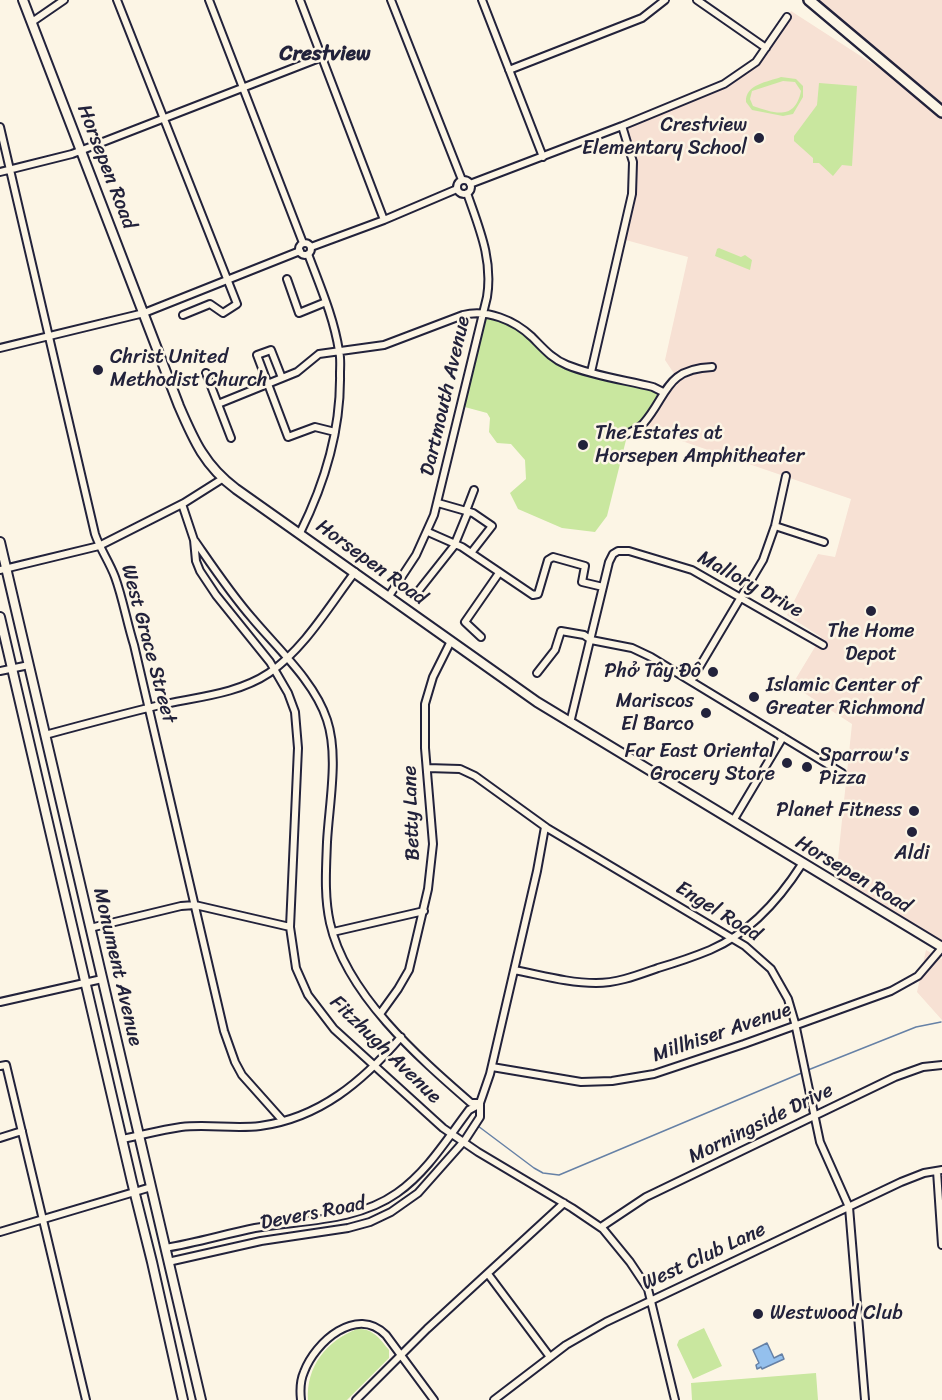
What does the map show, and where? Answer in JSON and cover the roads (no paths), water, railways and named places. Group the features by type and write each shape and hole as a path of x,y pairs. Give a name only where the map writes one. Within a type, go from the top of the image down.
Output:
{"main road":[{"path":"809,0 942,112"}],"street":[{"name":"Horsepen Road","path":"24,0 194,441 202,455 222,478 570,723 942,948"},
{"path":"32,22 64,0"},
{"path":"117,0 237,304 223,313 210,304 183,315"},
{"path":"209,0 303,243"},
{"path":"300,0 384,220"},
{"path":"391,0 462,180"},
{"path":"482,0 543,157"},
{"path":"509,70 642,18 665,0"},
{"path":"697,0 766,48"},
{"path":"470,184 724,84 748,68 766,48 787,17"},
{"path":"0,172 82,150 322,57"},
{"path":"591,372 632,194 633,162 622,126"},
{"name":"West Grace Street","path":"0,127 99,546 105,552 120,589 224,1031 235,1062 247,1082 283,1121"},
{"path":"462,180 470,184"},
{"path":"457,189 457,184 462,180"},
{"path":"457,189 461,193 467,193 470,184"},
{"path":"300,533 321,489 335,432 340,399 339,351 326,302 308,254 311,247 384,220 457,189"},
{"name":"Dartmouth Avenue","path":"389,596 413,561 428,532 438,503 489,286 488,258 467,193"},
{"path":"303,243 311,247"},
{"path":"300,251 300,245 303,243"},
{"path":"0,348 144,314 300,251"},
{"path":"300,251 302,254 308,254"},
{"path":"287,279 299,313 326,302"},
{"path":"218,404 303,369 319,354 384,345 463,315 474,313 512,323 532,337 557,360 591,372 653,387 663,392"},
{"path":"282,378 271,350 257,356 288,437 312,427 335,432"},
{"path":"627,434 643,424 669,384 698,368 712,367"},
{"path":"206,373 231,438"},
{"path":"691,681 763,560 776,526 786,476"},
{"path":"3,569 99,546 182,504 222,478"},
{"path":"416,594 454,543 474,490"},
{"path":"438,503 475,514 492,526 471,553"},
{"name":"Fitzhugh Avenue","path":"182,504 194,540 196,561 205,579 274,669 293,705 298,732 290,927 296,968 308,995 329,1024 374,1067 451,1134 600,1227 630,1262 648,1289 675,1400"},
{"path":"776,526 824,542"},
{"path":"428,532 471,553 533,595 538,594 548,560 553,557 585,566 582,582 603,587 570,723"},
{"name":"Fitzhugh Avenue","path":"194,540 235,597 314,693 326,717 330,728 332,751 327,906 333,932 359,986 401,1037 471,1103 480,1103"},
{"name":"Monument Avenue","path":"0,542 3,569 29,665 201,1400"},
{"name":"Mallory Drive","path":"603,587 613,554 618,551 630,551 692,570 823,645"},
{"path":"45,735 148,708 237,689 258,680 286,658 312,630 355,572"},
{"path":"481,637 465,622 499,573"},
{"name":"Monument Avenue","path":"0,617 183,1400"},
{"path":"537,673 555,650 561,631 622,646 640,652 691,681 842,773"},
{"name":"Betty Lane","path":"380,1014 399,989 409,970 424,911 432,858 425,704 433,677 451,641"},
{"path":"0,671 29,665"},
{"path":"733,821 783,737"},
{"name":"Engel Road","path":"427,768 450,768 467,772 498,791 545,827 745,946 771,969 783,987 796,1026 814,1116 826,1159 849,1207"},
{"name":"Devers Road","path":"165,1248 253,1228 346,1215 385,1200 418,1175 469,1110 480,1103 485,1094 537,872 545,827"},
{"path":"514,970 579,982 608,982 628,979 711,950 731,938 772,906 802,864"},
{"path":"90,928 181,906 195,905 290,927"},
{"path":"333,932 424,911"},
{"name":"Millhiser Avenue","path":"492,1067 566,1081 612,1082 669,1070 870,999 910,981 927,968 942,948"},
{"path":"0,1002 102,979"},
{"path":"122,1138 181,1127 260,1126 297,1117 329,1103 348,1090 374,1067 401,1037"},
{"path":"3,1065 22,1131 86,1400"},
{"name":"Morningside Drive","path":"600,1227 646,1197 906,1072 942,1065"},
{"name":"Devers Road","path":"168,1261 239,1245 348,1228 370,1222 391,1212 418,1193 462,1142 480,1117 480,1103"},
{"path":"0,1138 22,1131"},
{"path":"939,1170 942,1245"},
{"name":"West Club Lane","path":"494,1400 582,1335 916,1175 939,1170"},
{"path":"0,1232 151,1187"},
{"path":"356,1400 401,1354 564,1203"},
{"path":"849,1207 866,1400"},
{"path":"293,1222 294,1236"},
{"path":"152,1262 168,1261"},
{"path":"488,1274 550,1357"},
{"path":"301,1400 302,1378 307,1364 326,1342 342,1329 362,1323 372,1324 386,1335 434,1400"}],"water":[{"path":"767,1343 774,1358 782,1354 784,1359 757,1369 756,1365 759,1363 753,1350"}],"waterway":[{"path":"808,1070 916,1027 941,1022"},
{"path":"478,1126 534,1168 543,1173 559,1175 804,1072"}],"place":[{"name":"Crestview Elementary School","path":"759,138"},
{"name":"Christ United Methodist Church","path":"98,370"},
{"name":"The Estates at Horsepen Amphitheater","path":"583,445"},
{"name":"The Home Depot","path":"871,611"},
{"name":"Phở Tây Đô","path":"713,672"},
{"name":"Islamic Center of Greater Richmond","path":"754,697"},
{"name":"Mariscos El Barco","path":"706,713"},
{"name":"Far East Oriental Grocery Store","path":"787,763"},
{"name":"Sparrow's Pizza","path":"807,767"},
{"name":"Planet Fitness","path":"914,811"},
{"name":"Aldi","path":"912,832"},
{"name":"Westwood Club","path":"758,1314"}],"district":[{"name":"Crestview","path":"325,55"}]}
